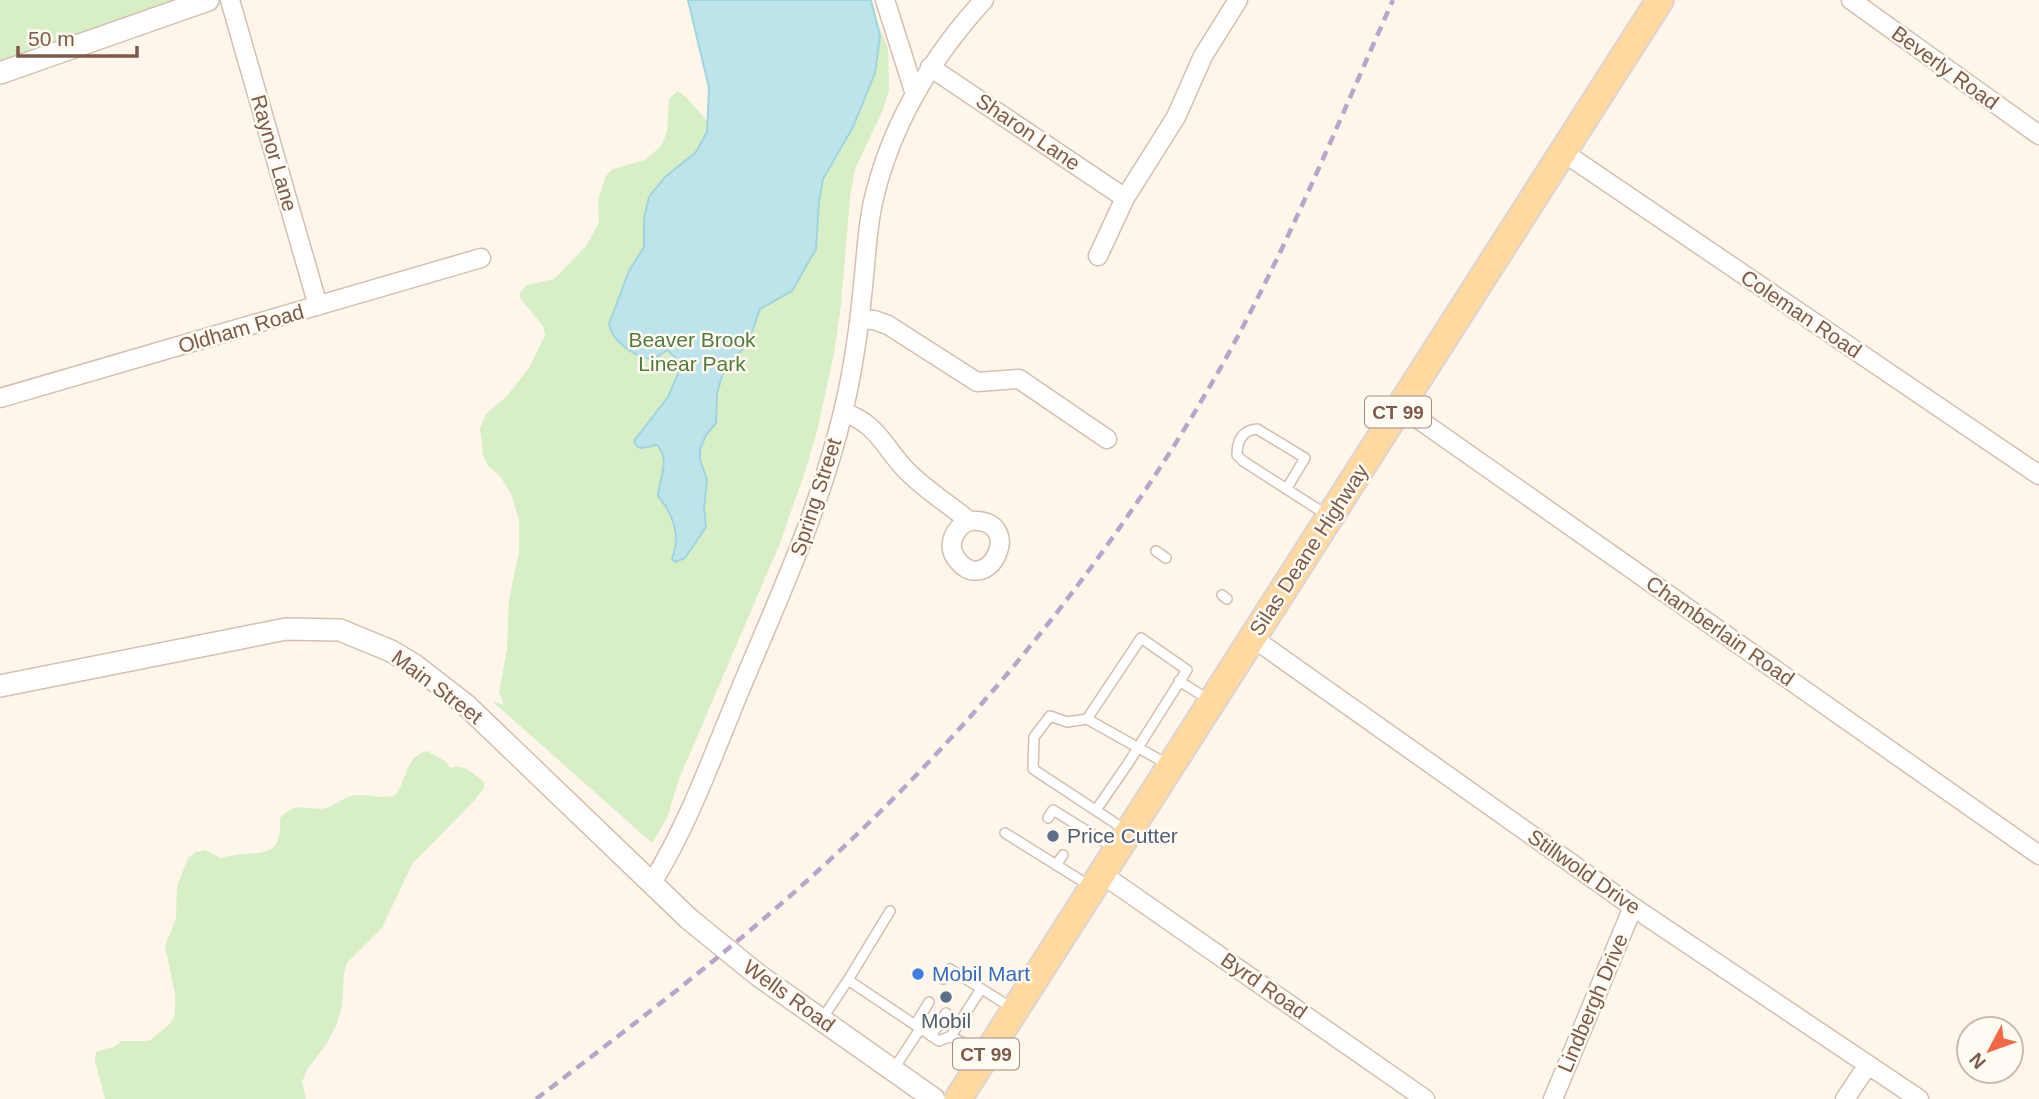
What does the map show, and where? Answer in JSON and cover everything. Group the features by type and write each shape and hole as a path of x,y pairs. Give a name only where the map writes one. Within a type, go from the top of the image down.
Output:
{"main road":[{"name":"Silas Deane Highway","path":"958,1099 1660,0"}],"street":[{"path":"0,73 208,0"},
{"name":"Raynor Lane","path":"230,0 318,306"},
{"path":"885,0 914,91"},
{"name":"Spring Street","path":"652,883 675,842 790,574 818,499 843,412 860,318 873,203 892,140 914,91 984,0"},
{"path":"1098,256 1125,198 1176,117 1203,56 1238,0"},
{"name":"Beverly Road","path":"1851,0 2039,135"},
{"name":"Sharon Lane","path":"930,67 1125,198"},
{"name":"Coleman Road","path":"1563,152 2039,475"},
{"name":"Oldham Road","path":"0,398 481,258"},
{"path":"860,318 888,325 977,382 1019,379 1107,439"},
{"name":"Chamberlain Road","path":"1401,407 2039,855"},
{"path":"843,412 858,417 869,425 882,437 906,470 970,521"},
{"name":"Main Street","path":"0,687 286,629 340,630 391,650 439,683 466,705 652,883"},
{"name":"Stillwold Drive","path":"1253,638 1633,907 1919,1099"},
{"name":"Byrd Road","path":"1098,881 1425,1099"},
{"name":"Wells Road","path":"652,883 726,951 934,1099"},
{"name":"Lindbergh Drive","path":"1553,1099 1633,907"},
{"path":"1845,1099 1867,1066"}],"lane":[{"path":"1287,488 1305,458 1257,429 1249,429 1241,437 1237,455 1330,517"},
{"path":"1156,551 1166,558"},
{"path":"1087,719 1141,638 1187,670 1096,810"},
{"path":"1179,681 1212,702"},
{"path":"1123,841 1096,810 1033,769 1034,737 1050,716 1067,722 1087,719 1171,766"},
{"path":"1048,818 1053,810 1064,823 1078,831 1123,841"},
{"path":"1005,833 1056,865 1098,881"},
{"path":"1029,848 1036,837"},
{"path":"1043,857 1049,846"},
{"path":"1056,865 1063,855"},
{"path":"821,1020 890,911"},
{"path":"943,979 950,969 1015,1009"},
{"path":"848,980 939,1041 951,1036 981,989"},
{"path":"960,990 967,980"},
{"path":"893,1070 929,1002"},
{"path":"931,1036 946,1013"},
{"path":"951,1036 985,1056"}],"green space":[{"path":"0,0 180,0 0,61"},
{"name":"Beaver Brook Linear Park","path":"689,0 868,0 888,48 889,91 855,169 835,348 807,466 780,543 679,779 667,818 652,843 492,701 504,705 499,692 507,649 509,600 519,551 519,520 511,494 500,476 488,466 483,455 480,428 486,414 507,396 529,368 545,335 543,326 520,298 520,293 527,285 554,279 587,245 599,222 598,199 606,176 613,169 645,160 661,146 667,132 669,99 677,91 686,97 709,123 716,117"},
{"path":"427,751 447,762 450,768 468,770 484,782 484,788 412,864 382,928 347,963 342,1007 337,1023 302,1082 306,1099 105,1099 95,1061 96,1052 114,1047 121,1041 149,1041 171,1023 175,1014 175,994 165,946 176,918 177,886 188,858 205,850 221,858 265,852 277,843 280,818 292,809 326,808 351,796 395,795 410,763"}],"water":[{"path":"688,0 871,0 880,36 875,73 853,127 823,179 816,249 792,291 760,309 748,343 724,370 717,393 716,423 706,435 700,449 700,460 707,480 704,508 706,527 685,558 675,562 672,558 676,542 674,526 668,510 658,496 663,456 657,445 641,448 634,441 668,397 681,367 667,350 654,359 633,353 615,337 609,324 629,271 644,247 644,219 649,197 665,177 696,152 707,132 709,88"}],"railway":[{"path":"536,1099 725,951 834,856 944,746 1046,626 1139,499 1182,434 1221,367 1290,231 1393,0"}],"place":[{"name":"Price Cutter","path":"1053,836"},
{"name":"Mobil Mart","path":"918,974"},
{"name":"Mobil","path":"946,997"}]}
